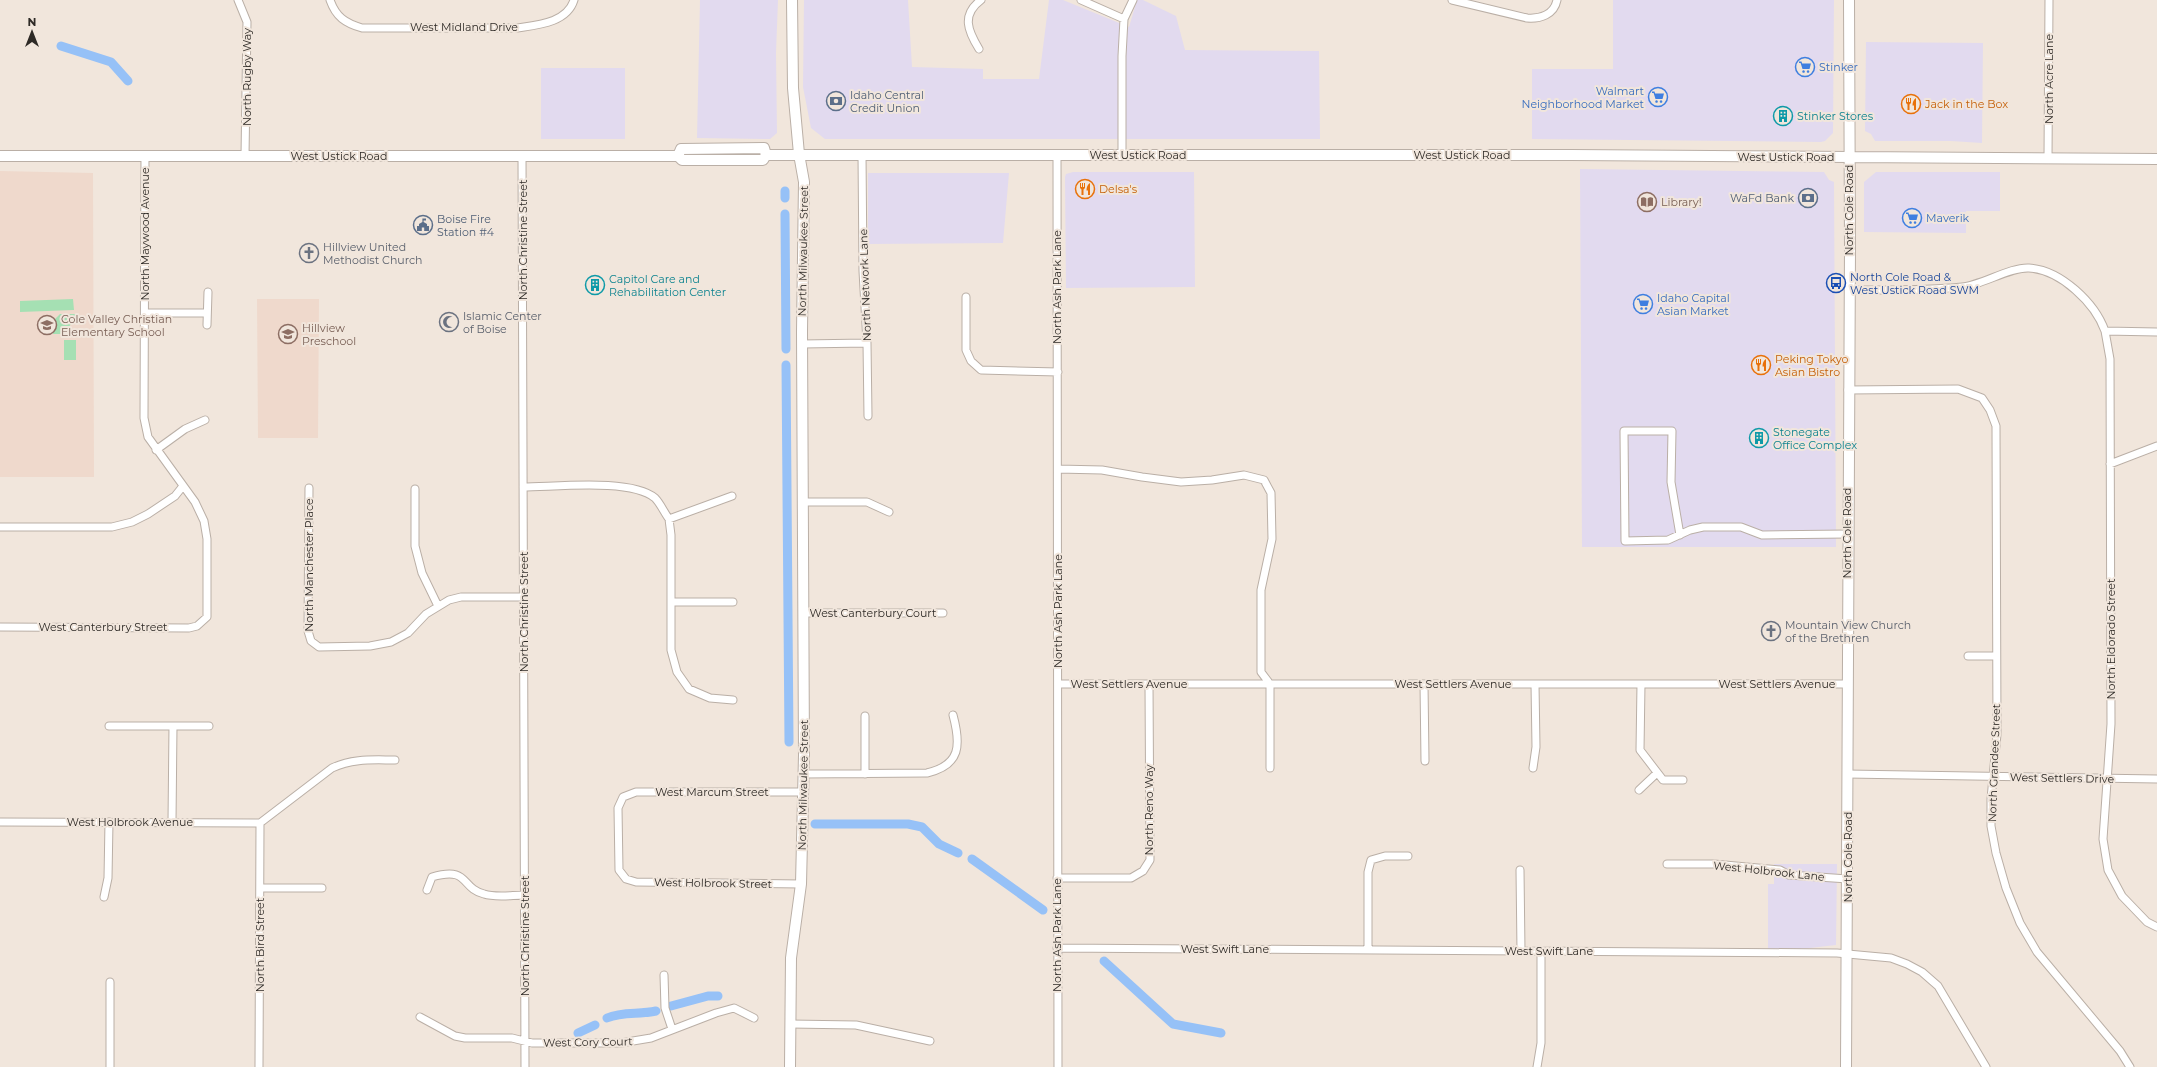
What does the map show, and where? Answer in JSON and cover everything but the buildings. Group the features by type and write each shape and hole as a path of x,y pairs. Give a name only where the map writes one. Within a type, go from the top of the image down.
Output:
{"main road":[{"name":"North Milwaukee Street","path":"790,1067 791,958 801,884 804,613 802,344 804,182 799,154 792,64 792,0"},
{"name":"North Cole Road","path":"1846,1067 1848,879 1847,684 1849,0"},
{"name":"West Ustick Road","path":"0,156 678,156 682,160 763,160 766,155 862,154 2157,159"}],"street":[{"name":"North Rugby Way","path":"238,0 247,22 245,156"},
{"name":"West Midland Drive","path":"330,0 334,11 344,21 362,28 517,28 538,25 564,16 571,9 574,0"},
{"path":"979,49 969,34 968,24 970,13 975,4 981,0"},
{"path":"1081,0 1124,19"},
{"path":"1122,155 1122,56 1124,19 1133,0"},
{"path":"1452,0 1527,18 1539,18 1549,14 1558,0"},
{"name":"North Acre Lane","path":"2048,158 2049,0"},
{"name":"North Network Lane","path":"862,154 863,271 867,343 868,416"},
{"name":"North Ash Park Lane","path":"1057,155 1058,1067"},
{"name":"North Maywood Avenue","path":"144,156 144,418 148,437 183,486 204,521 207,539 208,610 204,622"},
{"name":"North Christine Street","path":"522,156 526,1067"},
{"name":"North Eldorado Street","path":"1849,290 1935,290 1969,286 2001,275 2029,268 2061,277 2084,298 2102,322 2110,359 2111,724 2106,778 2103,839 2108,870 2122,896 2147,922 2157,927"},
{"path":"207,325 208,292"},
{"path":"966,297 966,350 970,361 981,370 1058,372"},
{"name":"North Maywood Avenue","path":"145,313 207,312"},
{"path":"2105,331 2157,332"},
{"path":"802,344 867,343"},
{"name":"North Grandee Street","path":"1848,390 1958,389 1982,398 1990,410 1996,426 1997,734 1991,799 1991,826 2006,888 2020,923 2037,952 2120,1051 2130,1067"},
{"path":"156,450 185,429 205,420"},
{"path":"1680,535 1672,482 1672,431 1624,431 1625,541 1668,540 1703,527 1741,527 1762,535 1848,534"},
{"path":"2110,464 2157,446"},
{"path":"1058,469 1102,470 1181,482 1212,480 1244,475 1264,480 1271,493 1272,539 1261,590 1261,672 1270,684 1270,768"},
{"path":"0,527 112,528 132,522 148,514 175,496 183,486"},
{"path":"523,487 622,486 641,490 656,498 668,518 671,535 671,650 677,672 689,689 710,698 733,700"},
{"name":"North Manchester Place","path":"309,488 308,631 311,641 319,647 370,646 391,642 408,633 426,614 438,606"},
{"path":"415,489 414,546 422,573 438,606 461,597 524,597"},
{"path":"668,518 732,496"},
{"path":"803,502 867,502 889,512"},
{"path":"671,602 733,602"},
{"name":"West Canterbury Court","path":"804,613 943,613"},
{"name":"West Canterbury Street","path":"0,627 189,628 204,622"},
{"path":"1968,656 1996,656"},
{"name":"West Settlers Avenue","path":"1058,684 1847,684"},
{"name":"North Reno Way","path":"1057,878 1131,878 1143,871 1150,860 1149,684"},
{"path":"1424,684 1425,761"},
{"path":"1533,768 1536,747 1535,684"},
{"path":"1640,684 1640,750 1663,780 1683,780"},
{"path":"803,774 926,774 944,767 956,755 958,745 953,715"},
{"path":"865,716 865,774"},
{"path":"109,726 209,726"},
{"path":"172,726 172,822"},
{"path":"260,823 332,768 361,760 395,760"},
{"path":"1640,790 1657,773"},
{"name":"West Settlers Drive","path":"1847,774 2157,779"},
{"name":"West Marcum Street","path":"626,879 619,870 618,808 623,797 636,792 803,792"},
{"name":"West Holbrook Avenue","path":"0,822 260,823"},
{"path":"104,897 108,878 109,822"},
{"name":"North Bird Street","path":"259,1067 260,823"},
{"path":"1368,950 1368,872 1371,860 1384,856 1408,856"},
{"name":"West Holbrook Lane","path":"1667,864 1714,864 1780,870 1789,875 1848,879"},
{"path":"1520,870 1521,951"},
{"path":"427,890 432,876 451,873 463,877 478,892 485,895 525,895"},
{"name":"West Holbrook Street","path":"626,879 636,882 801,884"},
{"path":"260,888 322,888"},
{"name":"West Swift Lane","path":"1057,948 1847,954 1891,958 1922,972 1938,986 1986,1067"},
{"path":"1537,1067 1541,1043 1541,951"},
{"path":"664,975 665,1008 672,1029"},
{"path":"110,982 110,1067"},
{"name":"West Cory Court","path":"420,1017 455,1036 512,1038 532,1043 636,1042 734,1008 754,1018"},
{"path":"790,1024 856,1025 930,1041"}],"shaded area":[{"path":"700,0 778,0 776,53 777,133 770,139 697,138"},
{"path":"804,0 908,0 912,67 983,69 983,79 1039,79 1049,0 1063,0 1129,27 1137,0 1143,0 1176,16 1185,50 1319,51 1320,139 825,139 811,128 803,87"},
{"path":"1613,0 1834,0 1833,133 1825,141 1821,142 1532,139 1532,69 1613,69"},
{"path":"1866,42 1983,43 1982,143 1951,141 1875,141 1871,134 1865,131"},
{"path":"541,68 625,68 625,139 541,139"},
{"path":"1580,169 1824,172 1829,180 1834,182 1836,547 1582,547"},
{"name":"Cole Valley Christian Elementary School","path":"0,171 93,173 94,477 0,477"},
{"path":"1073,172 1194,172 1195,287 1066,288 1065,177 1066,174"},
{"path":"1876,172 2000,172 2000,211 1966,211 1966,233 1864,232 1864,182"},
{"path":"868,173 1009,173 1003,243 868,244"},
{"name":"Hillview Preschool","path":"257,299 319,299 318,438 258,438"},
{"path":"1774,864 1837,864 1836,945 1801,949 1768,949 1768,884 1774,884"}],"green space":[{"path":"73,299 74,310 20,312 20,301"},
{"path":"60,314 75,314 75,320 62,334 53,334 53,321"},
{"path":"64,340 76,340 76,360 64,360"}],"waterway":[{"path":"61,46 111,62 128,81"},
{"path":"785,191 785,198"},
{"path":"785,214 786,349"},
{"path":"786,365 789,742"},
{"path":"815,824 908,824 922,827 939,844 958,853"},
{"path":"972,859 1043,910"},
{"path":"1104,961 1173,1024 1221,1033"},
{"path":"671,1006 708,996 718,996"},
{"path":"607,1018 625,1014 656,1011"},
{"path":"578,1033 595,1025"}],"place":[{"name":"Stinker","path":"1805,67"},
{"name":"Walmart Neighborhood Market","path":"1658,97"},
{"name":"Idaho Central Credit Union","path":"836,101"},
{"name":"Jack in the Box","path":"1911,104"},
{"name":"Stinker Stores","path":"1783,116"},
{"name":"Delsa's","path":"1085,189"},
{"name":"WaFd Bank","path":"1808,198"},
{"name":"Library!","path":"1647,202"},
{"name":"Maverik","path":"1912,218"},
{"name":"Boise Fire Station #4","path":"423,225"},
{"name":"Hillview United Methodist Church","path":"309,253"},
{"name":"North Cole Road & West Ustick Road SWM","path":"1836,283"},
{"name":"Capitol Care and Rehabilitation Center","path":"595,285"},
{"name":"Idaho Capital Asian Market","path":"1643,304"},
{"name":"Islamic Center of Boise","path":"449,322"},
{"name":"Cole Valley Christian Elementary School","path":"47,325"},
{"name":"Hillview Preschool","path":"288,334"},
{"name":"Peking Tokyo Asian Bistro","path":"1761,365"},
{"name":"Stonegate Office Complex","path":"1759,438"},
{"name":"Mountain View Church of the Brethren","path":"1771,631"}]}
